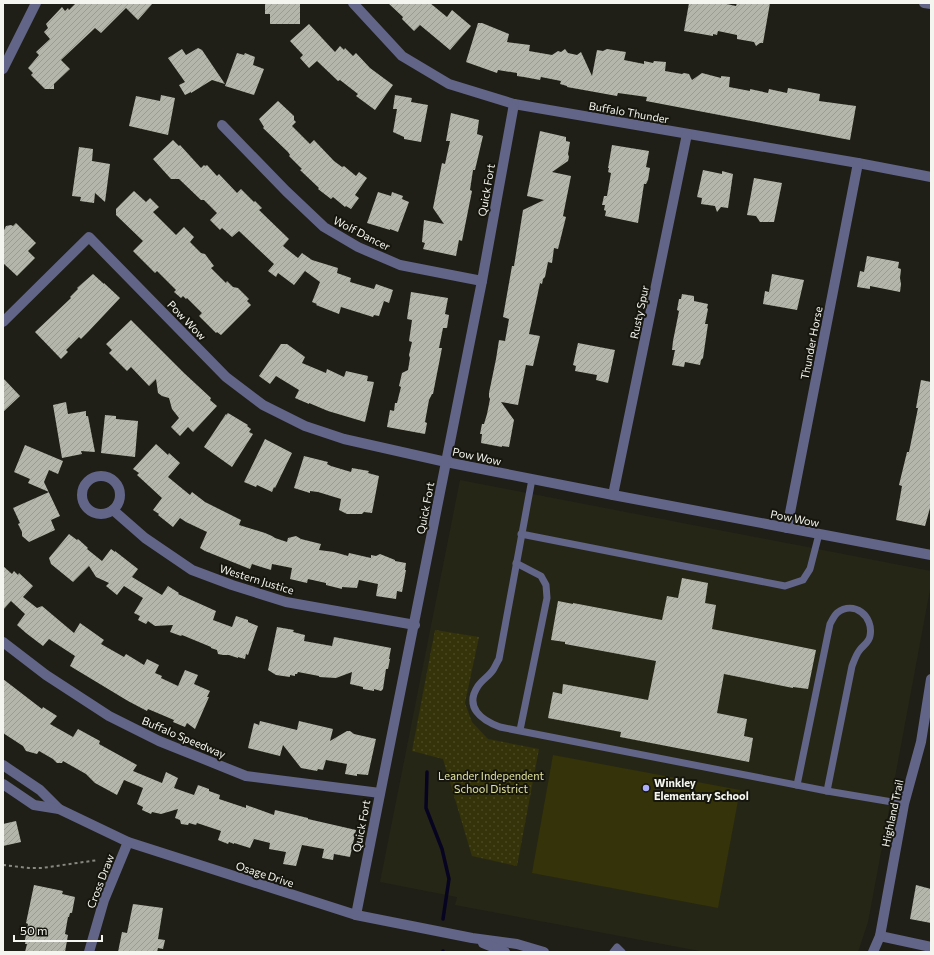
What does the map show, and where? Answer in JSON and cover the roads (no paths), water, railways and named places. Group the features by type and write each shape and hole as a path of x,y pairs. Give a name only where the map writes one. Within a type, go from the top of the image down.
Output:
{"street":[{"path":"3,69 36,3"},
{"name":"Buffalo Thunder","path":"353,3 402,56 449,84 514,104 858,163 931,177"},
{"path":"924,3 931,4"},
{"name":"Quick Fort","path":"356,916 482,281 514,104"},
{"name":"Wolf Dancer","path":"222,125 286,191 324,227 358,247 400,265 482,281"},
{"name":"Rusty Spur","path":"614,495 687,134"},
{"name":"Thunder Horse","path":"787,528 858,163"},
{"name":"Pow Wow","path":"3,322 89,237 226,377 263,405 305,426 344,439 446,462 787,528 931,554"},
{"name":"Western Justice","path":"113,510 145,538 192,570 232,585 286,602 414,625"},
{"name":"Buffalo Speedway","path":"3,642 46,675 109,716 159,741 246,776 380,793"},
{"name":"Highland Trail","path":"873,952 880,936 904,804 926,743 931,679"},
{"name":"Osage Drive","path":"3,765 40,790 59,809"},
{"name":"Osage Drive","path":"3,784 34,805 59,809 128,842 356,916 472,938 517,944 544,952"},
{"name":"Cross Draw","path":"89,952 104,900 128,842"},
{"path":"880,936 931,947"},
{"name":"Osage Drive","path":"472,938 505,952"}],"lane":[{"path":"532,479 499,659 493,670 477,686 473,698 474,707 479,716 489,723 500,727 828,791 904,804"},
{"path":"521,534 785,586 803,580 810,569 820,534"},
{"path":"516,563 541,576 546,585 547,598 520,730"},
{"path":"797,785 830,624 836,614 853,608 860,611 867,617 870,624 870,636 869,641 859,651 852,666 828,791"},
{"path":"614,952 617,947 622,952"}],"waterway":[{"path":"427,772 426,808 442,849 449,879 443,919"}],"place":[{"name":"Winkley Elementary School","path":"646,788"}],"park label":[{"name":"Leander Independent School District","path":"491,781"}]}
